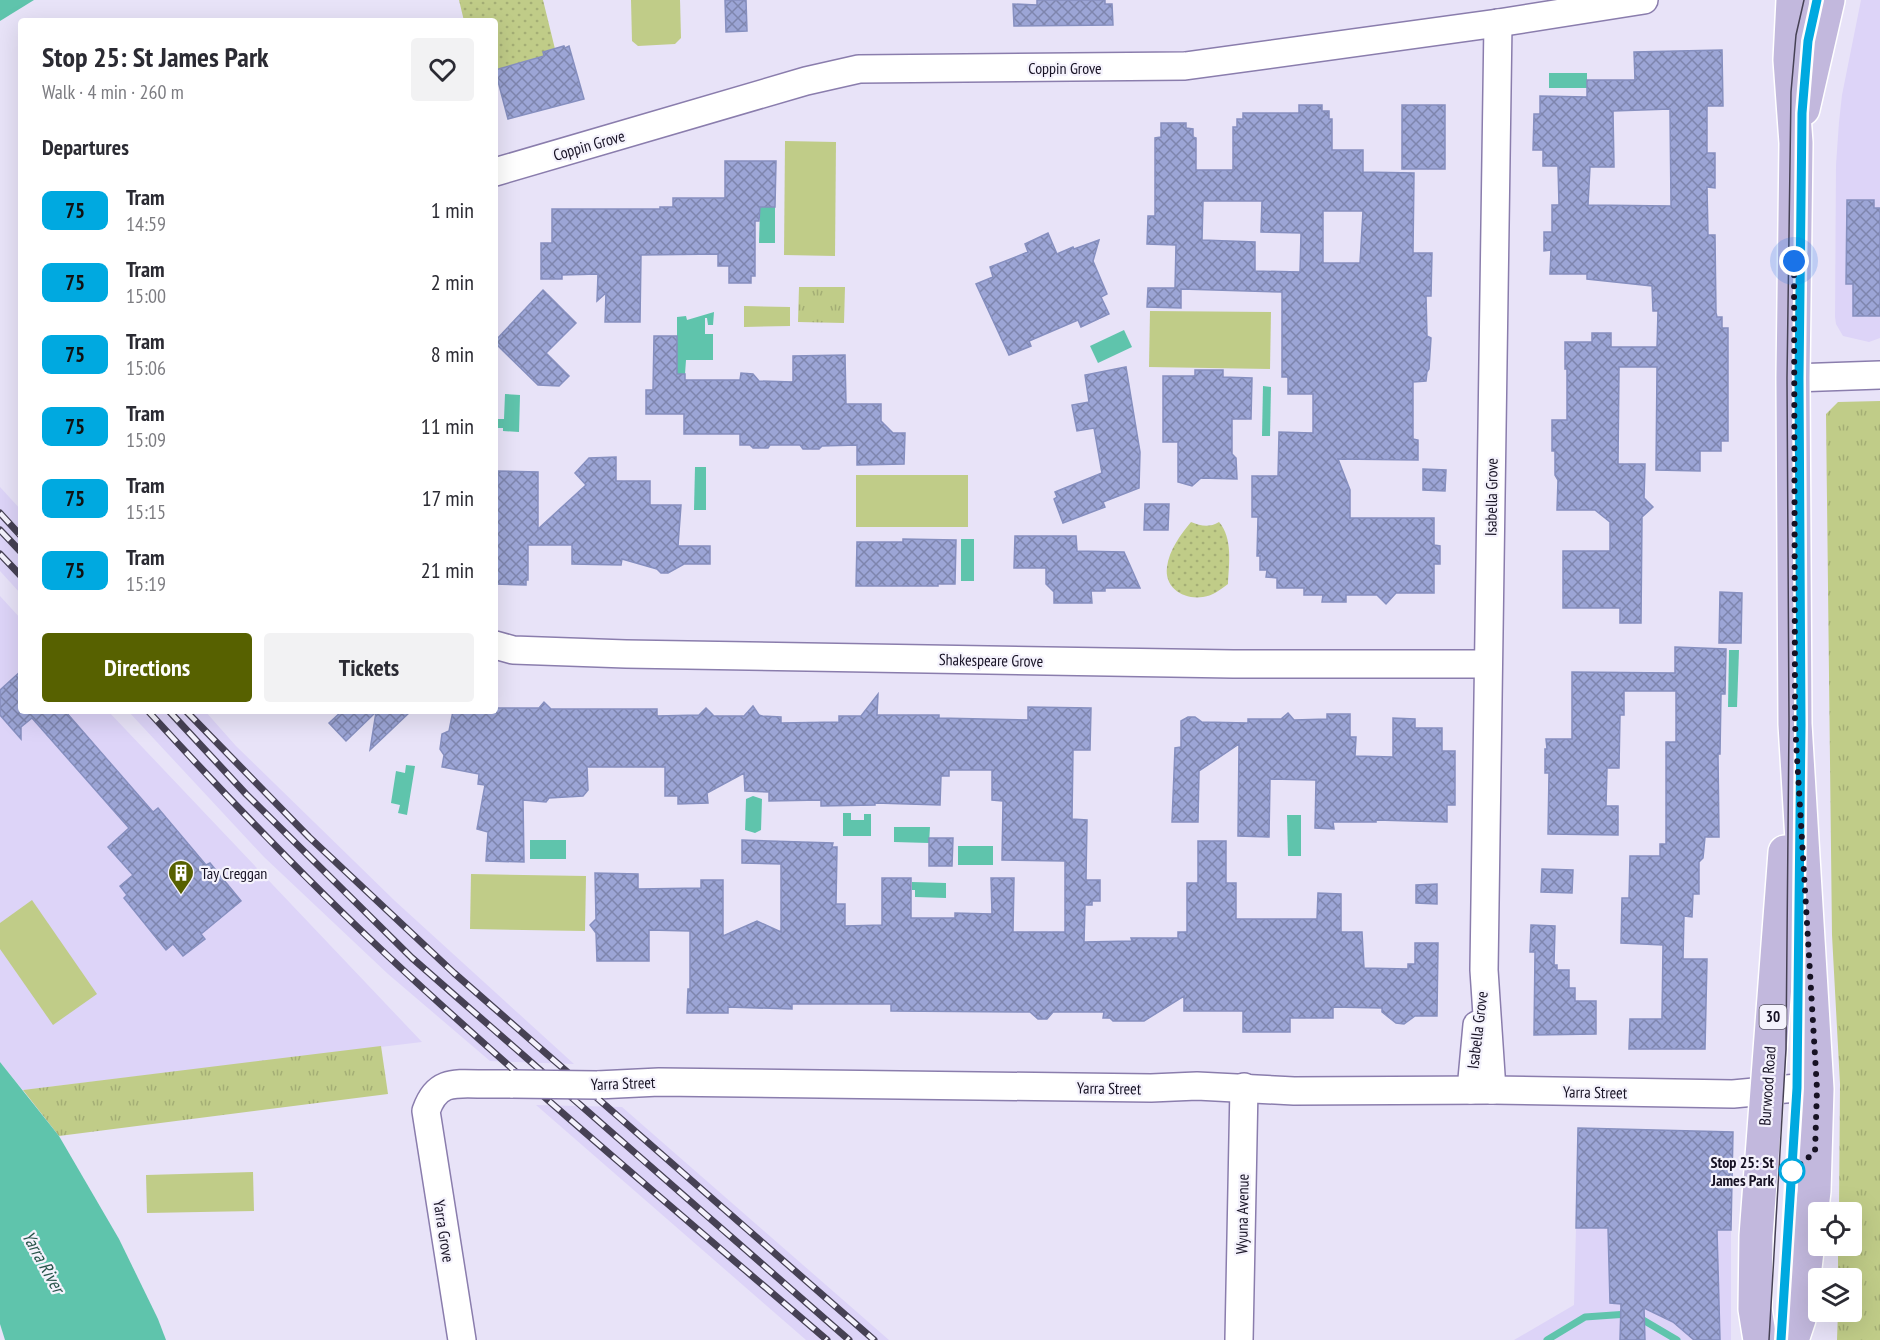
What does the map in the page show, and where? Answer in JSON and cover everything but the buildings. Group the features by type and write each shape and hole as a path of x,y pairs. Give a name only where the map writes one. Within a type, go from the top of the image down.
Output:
{"main road":[{"name":"Burwood Road","path":"1792,1340 1799,1319 1814,1191 1817,1089 1795,724 1793,378 1796,143 1790,60 1793,0"},
{"name":"Burwood Road","path":"1796,143 1828,0"},
{"name":"Burwood Road","path":"1760,1340 1755,1309 1756,1236 1795,724"}],"street":[{"name":"Coppin Grove","path":"498,171 806,81 859,69 1185,66 1498,23 1644,0"},
{"name":"Isabella Grove","path":"1481,1090 1498,23"},
{"path":"1793,378 1880,375"},
{"name":"Shakespeare Grove","path":"498,646 517,650 649,655 1233,664 1488,664"},
{"name":"Yarra Street","path":"427,1122 426,1111 430,1098 446,1086 459,1083 597,1085 659,1082 1152,1088 1197,1086 1294,1091 1481,1090 1733,1094 1797,1088 1817,1089"},
{"name":"Wyuna Avenue","path":"1239,1340 1244,1087"},
{"name":"Yarra Grove","path":"427,1122 462,1340"}],"shaded area":[{"path":"1861,0 1880,0 1880,338 1869,342 1843,336 1835,317 1836,165 1839,122 1842,95"},
{"path":"0,487 18,507 18,591 0,571"},
{"path":"0,596 18,616 18,714 111,714 422,1042 23,1090 0,1062"},
{"path":"131,714 208,714 236,746 395,901 574,1064 490,1061 388,974 264,857"},
{"path":"536,1105 622,1107 889,1340 806,1340"},
{"path":"1576,1228 1731,1230 1731,1340 1514,1340 1574,1305"}],"green space":[{"path":"459,0 543,0 555,49 543,52 544,56 498,69 498,18 463,18"},
{"path":"631,0 680,0 681,38 675,44 638,46 632,41"},
{"path":"785,141 836,142 835,256 784,255"},
{"path":"799,287 845,287 844,323 798,322"},
{"path":"744,306 790,307 790,326 744,327"},
{"path":"1150,311 1271,312 1270,369 1149,367"},
{"path":"1880,401 1880,1340 1837,1340 1838,1322 1862,1322 1862,1268 1838,1268 1838,1256 1862,1256 1862,1202 1839,1202 1840,1084 1832,935 1826,414 1838,402"},
{"path":"856,475 968,475 968,527 856,527"},
{"path":"1191,522 1205,526 1219,522 1228,543 1228,584 1207,596 1189,597 1182,594 1172,587 1167,574 1168,561 1173,548"},
{"path":"471,874 586,876 585,931 470,929"},
{"path":"32,900 97,994 53,1025 0,949 0,923"},
{"path":"381,1046 388,1094 59,1136 23,1090"},
{"path":"253,1172 254,1211 147,1213 146,1175"}],"water":[{"path":"0,0 34,0 0,21"},
{"path":"1549,73 1587,73 1587,88 1549,88"},
{"path":"760,207 775,207 775,243 759,243"},
{"path":"714,312 713,325 708,325 707,318 705,318 705,334 713,334 713,360 686,360 685,374 677,374 677,317 686,316 687,320"},
{"path":"1124,330 1132,347 1098,363 1090,346"},
{"path":"1263,386 1271,387 1270,436 1262,436"},
{"path":"505,394 520,395 519,432 503,431 503,428 498,428 498,419 504,419"},
{"path":"695,467 706,467 706,510 694,510"},
{"path":"961,539 974,539 974,581 961,581"},
{"path":"1729,650 1739,650 1737,707 1728,707"},
{"path":"406,765 415,766 407,815 398,813 400,805 391,803 396,771 405,773"},
{"path":"753,796 762,799 761,830 755,833 745,830 746,799"},
{"path":"843,813 851,813 851,820 864,820 864,814 871,814 871,836 843,836"},
{"path":"1287,815 1301,815 1301,856 1288,856"},
{"path":"894,827 930,827 929,843 894,842"},
{"path":"530,840 566,840 566,859 530,859"},
{"path":"958,846 993,846 993,865 958,865"},
{"path":"912,882 946,883 946,898 915,897"},
{"name":"Yarra River","path":"0,1062 59,1136 119,1239 166,1340 5,1340 0,1324"}],"waterway":[{"path":"1547,1340 1585,1317 1628,1314"},
{"path":"1638,1317 1677,1340"}],"tram line":[{"path":"1769,1340 1786,1049 1789,724 1787,378 1791,92 1796,35 1804,0"},
{"path":"1781,1340 1797,1088 1801,724 1799,378 1802,113 1808,41 1817,0"},
{"name":"75","path":"1781,1340 1797,1088 1801,724 1799,378 1802,113 1804,68 1817,0"}],"railway":[{"path":"0,513 18,533"},
{"path":"0,530 18,549"},
{"path":"0,554 18,573"},
{"path":"151,714 266,836 389,957 551,1103 827,1340"},
{"path":"172,714 246,794 412,958 849,1340"},
{"path":"189,714 309,837 454,973 874,1340"}],"place":[{"name":"Tay Creggan","path":"181,896"},
{"name":"Stop 25: St James Park","path":"1792,1171"}],"route":[{"path":"1792,1171 1815,1152 1817,1089 1795,724 1794,261"}]}
